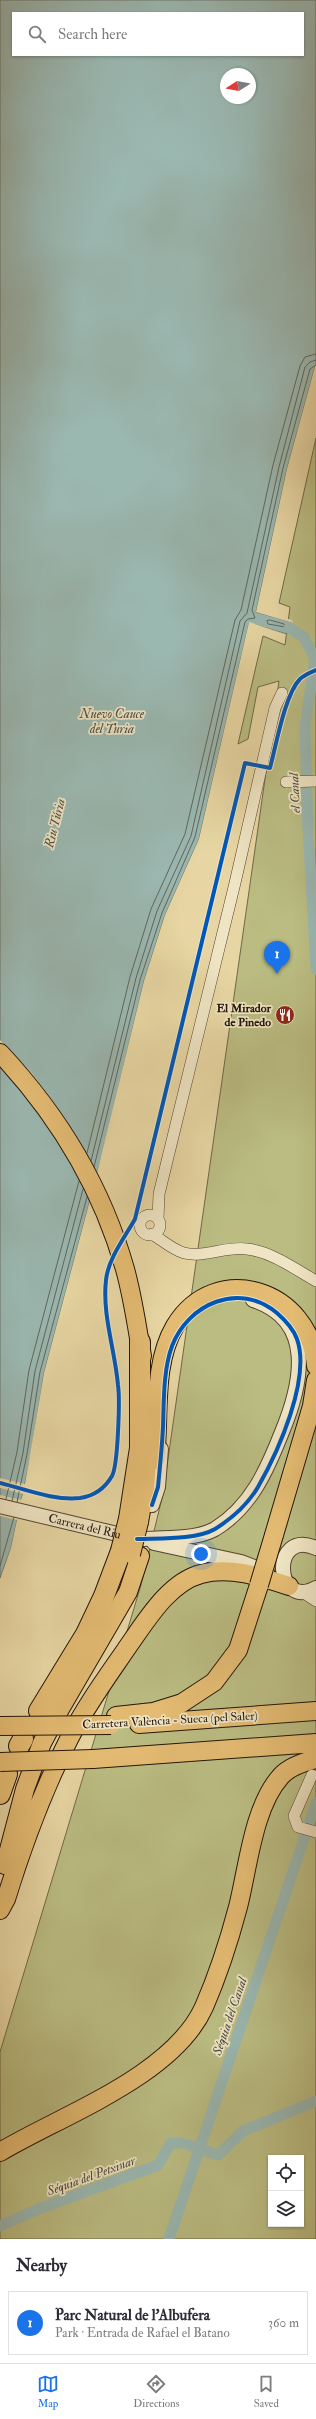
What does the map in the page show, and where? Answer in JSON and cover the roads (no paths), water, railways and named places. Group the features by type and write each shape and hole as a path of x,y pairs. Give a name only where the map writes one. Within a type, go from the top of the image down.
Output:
{"highway":[{"path":"0,1053 36,1094 73,1148 99,1199 125,1269 140,1342 139,1522 132,1550 128,1592 42,1743 25,1789 0,1886"},
{"path":"139,1522 152,1505 160,1381 164,1351 175,1327 190,1308 208,1297 231,1291 255,1291 271,1297 292,1311 304,1325 312,1344 316,1366"},
{"path":"113,1721 153,1712 182,1703 214,1682 238,1650 259,1585 312,1406 316,1380"},
{"path":"39,1710 86,1634 104,1596 132,1550"},
{"path":"0,1910 6,1899 40,1804 69,1738 108,1676 159,1605 185,1582 200,1574 214,1571 254,1575 291,1585"},
{"name":"Carretera València - Sueca (pel Saler)","path":"0,1726 70,1724 92,1726 113,1721 316,1711"},
{"path":"0,1794 3,1768 93,1759 316,1743"},
{"path":"0,2152 109,2094 140,2074 172,2050 189,2032 203,2009 220,1965 238,1908 255,1834 265,1805 282,1774 314,1767"}],"street":[{"path":"282,693 275,708 235,883 159,1194 154,1224 172,1246 183,1252 199,1254 228,1248 249,1249 273,1256 316,1282"},
{"path":"290,782 315,781"},
{"path":"132,1550 214,1530 239,1511 257,1488 291,1410 298,1390 301,1369 299,1347 292,1328 266,1305 243,1298 218,1300 194,1313 181,1328 171,1348 166,1372 158,1488 152,1505"},
{"name":"Carrera del Riu","path":"0,1506 48,1517 132,1550 241,1562 285,1556"},
{"path":"316,1548 304,1545 297,1547 285,1556 282,1566 291,1585 316,1601"},
{"name":"Carrera del Riu","path":"241,1562 291,1585"},
{"path":"291,1585 316,1588"},
{"path":"314,1767 294,1816 298,1827 316,1832"}],"water":[{"path":"0,0 316,0 316,363 287,469 256,612 291,622 287,634 249,623 199,839 165,915 144,981 106,1140 44,1373 31,1455 11,1548 0,1578"}],"waterway":[{"name":"el Canal","path":"289,628 304,637 315,659 305,727 308,830 316,969"},
{"name":"Séquia del Canal","path":"169,2239 316,1803"},
{"name":"Séquia del Petxinar","path":"189,2145 218,2155 243,2131 316,2101"},
{"name":"Séquia del Petxinar","path":"0,2226 41,2208 158,2165 171,2143 182,2143"}],"place":[{"name":"Parc Natural de l'Albufera","path":"277,974"},
{"name":"El Mirador de Pinedo","path":"285,1015"}],"water label":[{"name":"Nuevo Cauce del Turia","path":"112,720"},
{"name":"Riu Túria","path":"54,823"}]}
